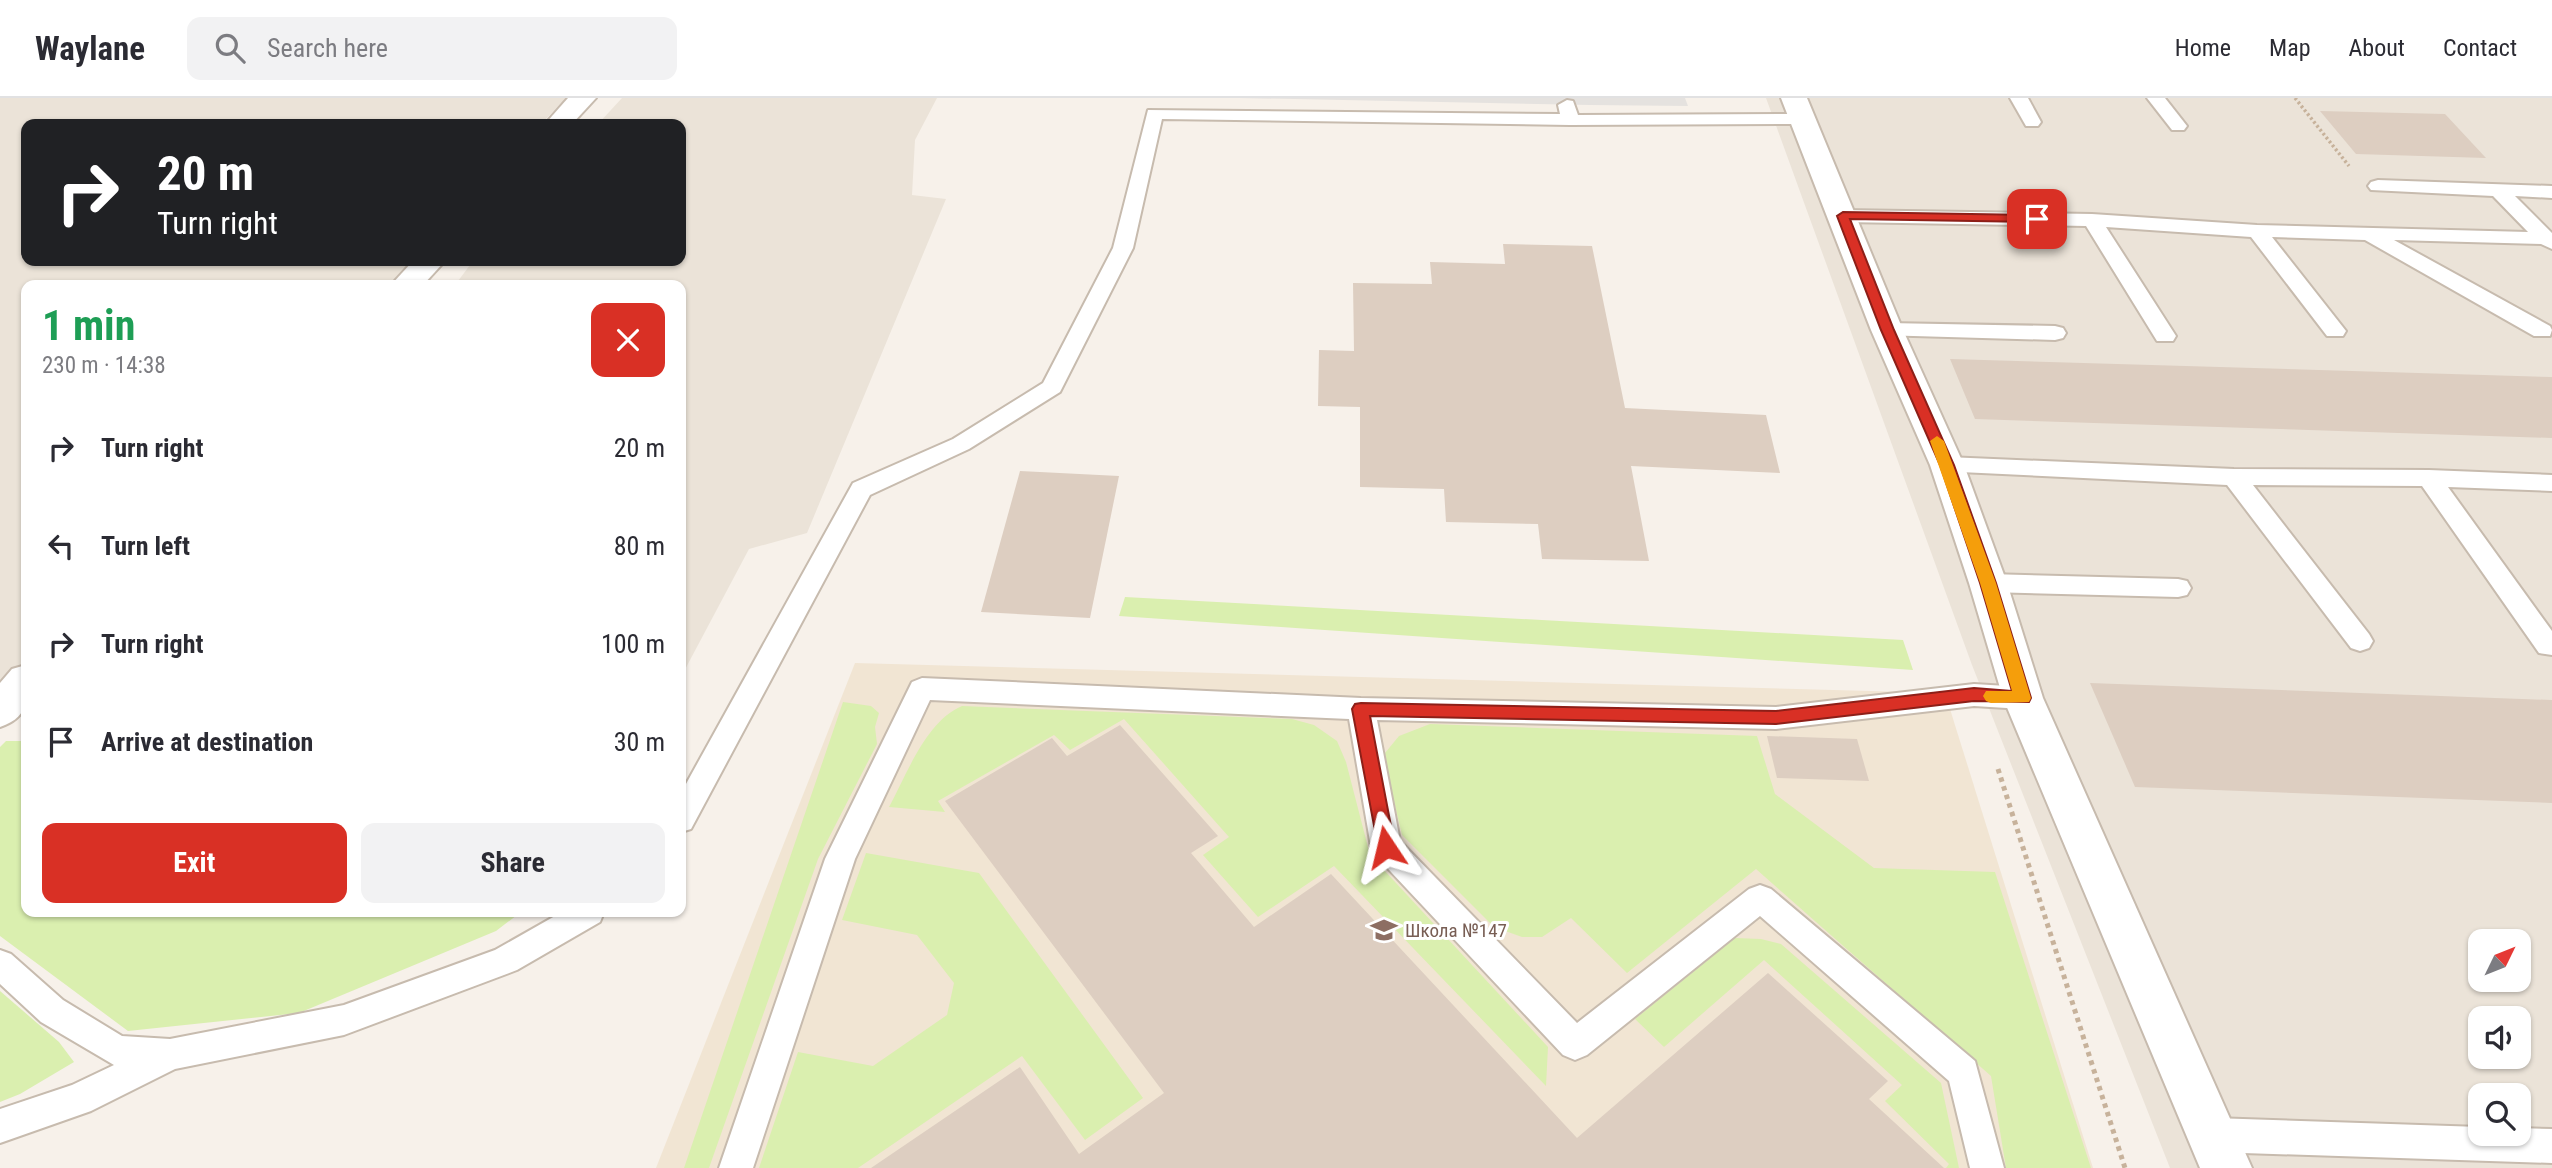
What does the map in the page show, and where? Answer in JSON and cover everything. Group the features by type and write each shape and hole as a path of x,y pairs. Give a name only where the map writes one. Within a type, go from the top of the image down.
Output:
{"street":[{"path":"563,119 583,98"},
{"path":"1798,109 1887,330 1947,465 1988,583 2023,698 2219,1152"},
{"path":"410,280 424,266"},
{"path":"0,711 21,686"}],"lane":[{"path":"2019,98 2032,122"},
{"path":"2156,98 2178,126"},
{"path":"686,811 861,489 961,443 1052,387 1123,248 1154,114 1798,109"},
{"path":"2378,186 2552,192"},
{"path":"2498,190 2549,241"},
{"path":"1843,216 2092,220 2256,231 2549,241"},
{"path":"2092,220 2165,336"},
{"path":"2256,231 2335,331"},
{"path":"2367,233 2542,331"},
{"path":"1887,330 2055,333"},
{"path":"1947,465 2234,477 2429,478 2552,483"},
{"path":"2234,477 2360,641"},
{"path":"2429,478 2548,646"},
{"path":"1988,583 2178,588"},
{"path":"736,1168 840,859 922,689 1361,709 1776,718 1974,695 2023,698"},
{"path":"1361,709 1386,847 1575,1044 1760,898 1963,1072 1987,1168"},
{"path":"0,964 52,1011 118,1051 171,1054 344,1020 506,960 580,917"},
{"path":"0,1126 79,1099 171,1054"},
{"path":"2219,1152 2552,1146"}],"path":[{"path":"2295,98 2349,165 2378,186"},
{"path":"1974,695 2125,1168"}],"shaded area":[{"path":"0,98 566,98 546,119 21,119 21,266 408,266 394,280 21,280 21,668 0,691"},
{"path":"622,98 937,98 915,140 912,195 946,199 807,533 749,549 686,668 686,280 459,280 469,266 686,266 686,119 603,119"},
{"path":"1239,98 1685,98 1688,106 1590,105"},
{"path":"1766,98 2552,98 2552,1168 2170,1168 1972,665"},
{"name":"Школа №147","path":"855,663 1945,693 2093,1168 656,1168"}],"green space":[{"path":"1125,597 1903,640 1913,670 1119,616"},
{"path":"843,702 871,706 879,713 875,727 877,744 818,859 709,1168 684,1168"},
{"path":"962,706 1292,719 1314,725 1337,741 1346,762 1370,855 1548,1047 1546,1086 1334,866 1258,917 1203,855 1229,837 1124,719 1070,750 1054,735 938,801 945,812 889,807 928,736 949,713"},
{"path":"1430,724 1757,736 1775,794 1874,868 1995,872 2091,1168 2006,1168 1991,1076 1756,869 1627,973 1571,918 1542,937 1522,937 1494,927 1402,835 1385,753 1399,736"},
{"path":"6,741 21,741 21,917 514,917 496,931 299,1013 128,1031 0,936 0,747"},
{"path":"866,853 979,873 1143,1098 1085,1140 1022,1056 858,1168 759,1168 798,1052 873,1066 947,1015 954,983 917,935 842,920"},
{"path":"1735,938 1761,939 1781,944 1941,1083 1959,1168 1946,1168 1949,1164 1885,1101 1902,1085 1764,960 1664,1047 1635,1019"},
{"path":"0,991 59,1042 74,1062 20,1094 0,1102"}],"building":[{"path":"2320,111 2445,114 2486,158 2356,154"},
{"path":"1503,244 1592,246 1625,408 1766,415 1780,473 1631,466 1649,561 1542,559 1538,524 1446,522 1444,489 1360,487 1360,407 1318,406 1319,350 1354,351 1353,283 1432,284 1430,262 1505,264"},
{"path":"1950,359 2552,377 2552,438 1975,419"},
{"path":"1020,471 1119,476 1090,618 981,612"},
{"path":"2090,683 2552,700 2552,803 2135,787"},
{"path":"1120,725 1218,836 1191,853 1254,927 1331,874 1577,1138 1768,973 1888,1081 1869,1099 1944,1168 871,1168 1020,1067 1079,1154 1164,1093 945,801 1052,738 1067,756"},
{"path":"1767,736 1857,739 1869,781 1777,778"}],"slow traffic":[{"path":"1937,441 1988,583 2023,698 1991,696"}],"place":[{"name":"Школа №147","path":"1384,930"}],"route":[{"path":"1386,847 1361,709 1776,718 1974,695 2023,698 1988,583 1947,465 1887,330 1843,216 2037,219"}]}
